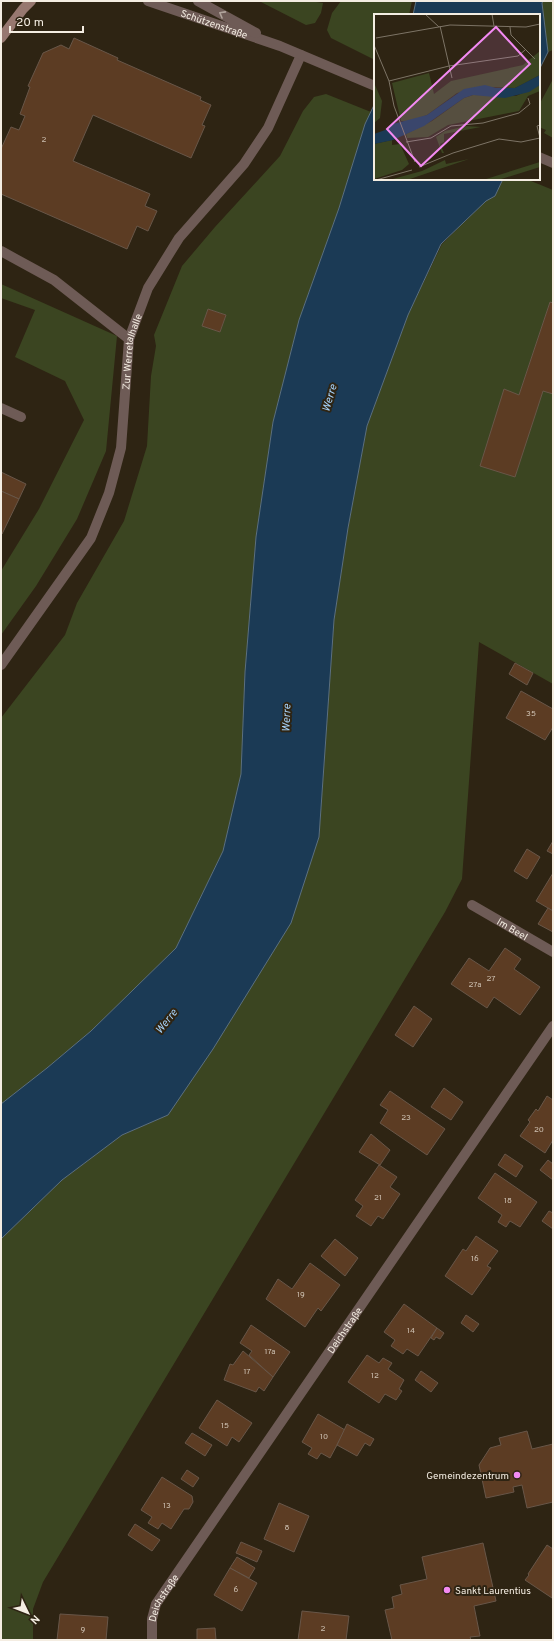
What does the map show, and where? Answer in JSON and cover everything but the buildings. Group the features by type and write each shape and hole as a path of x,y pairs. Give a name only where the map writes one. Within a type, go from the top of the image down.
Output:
{"main road":[{"path":"1,38 31,1"}],"street":[{"name":"Schützenstraße","path":"148,1 280,46 374,86"},
{"name":"Schützenstraße","path":"198,1 280,46"},
{"name":"Zur Werretalhalle","path":"1,664 91,538 109,494 121,448 129,339 148,288 179,238 244,164 268,128 301,55"},
{"path":"540,157 553,163"},
{"path":"1,251 54,280 129,339"},
{"path":"1,408 21,417"},
{"name":"Im Beel","path":"472,905 553,952"},
{"name":"Deichstraße","path":"152,1640 152,1619 156,1604 553,1026"}],"green space":[{"path":"259,1 310,1 323,3 321,13 315,23 306,25"},
{"path":"341,1 412,1 409,14 374,14 374,60 331,38 327,30 332,13"},
{"path":"543,1 553,1 553,50 548,52 542,3"},
{"path":"553,79 553,138 544,133 546,130 540,127 540,103"},
{"path":"326,94 371,112 365,124 339,208 299,320 273,422 256,537 245,672 241,774 223,851 176,948 91,1031 1,1104 1,718 65,635 77,603 124,521 147,446 151,376 156,346 154,335 182,266 215,227 280,156 303,111 314,97","holes":["208,309 226,315 220,332"]},
{"path":"503,180 528,180 553,190 553,684 479,642 462,879 445,912 43,1582 33,1609 33,1640 1,1640 1,1239 62,1180 122,1135 168,1115 319,837 334,620 348,528 367,426 408,315 442,244 486,201 495,196"},
{"path":"1,284 117,336 106,451 77,519 36,586 1,635 1,571 39,509 84,420 65,381 15,357 35,310 1,298"}],"water":[{"path":"416,1 543,1 548,52 540,68 540,14 413,14"},
{"name":"Werre","path":"374,105 374,180 503,180 495,196 486,201 441,244 408,315 367,426 348,528 334,620 319,837 291,923 213,1049 168,1115 122,1135 62,1180 1,1239 1,1104 91,1031 176,948 223,851 241,774 245,672 256,537 273,422 299,320 339,208 365,124"}],"place":[{"name":"Gemeindezentrum","path":"517,1475"},
{"name":"Sankt Laurentius","path":"447,1590"}]}
